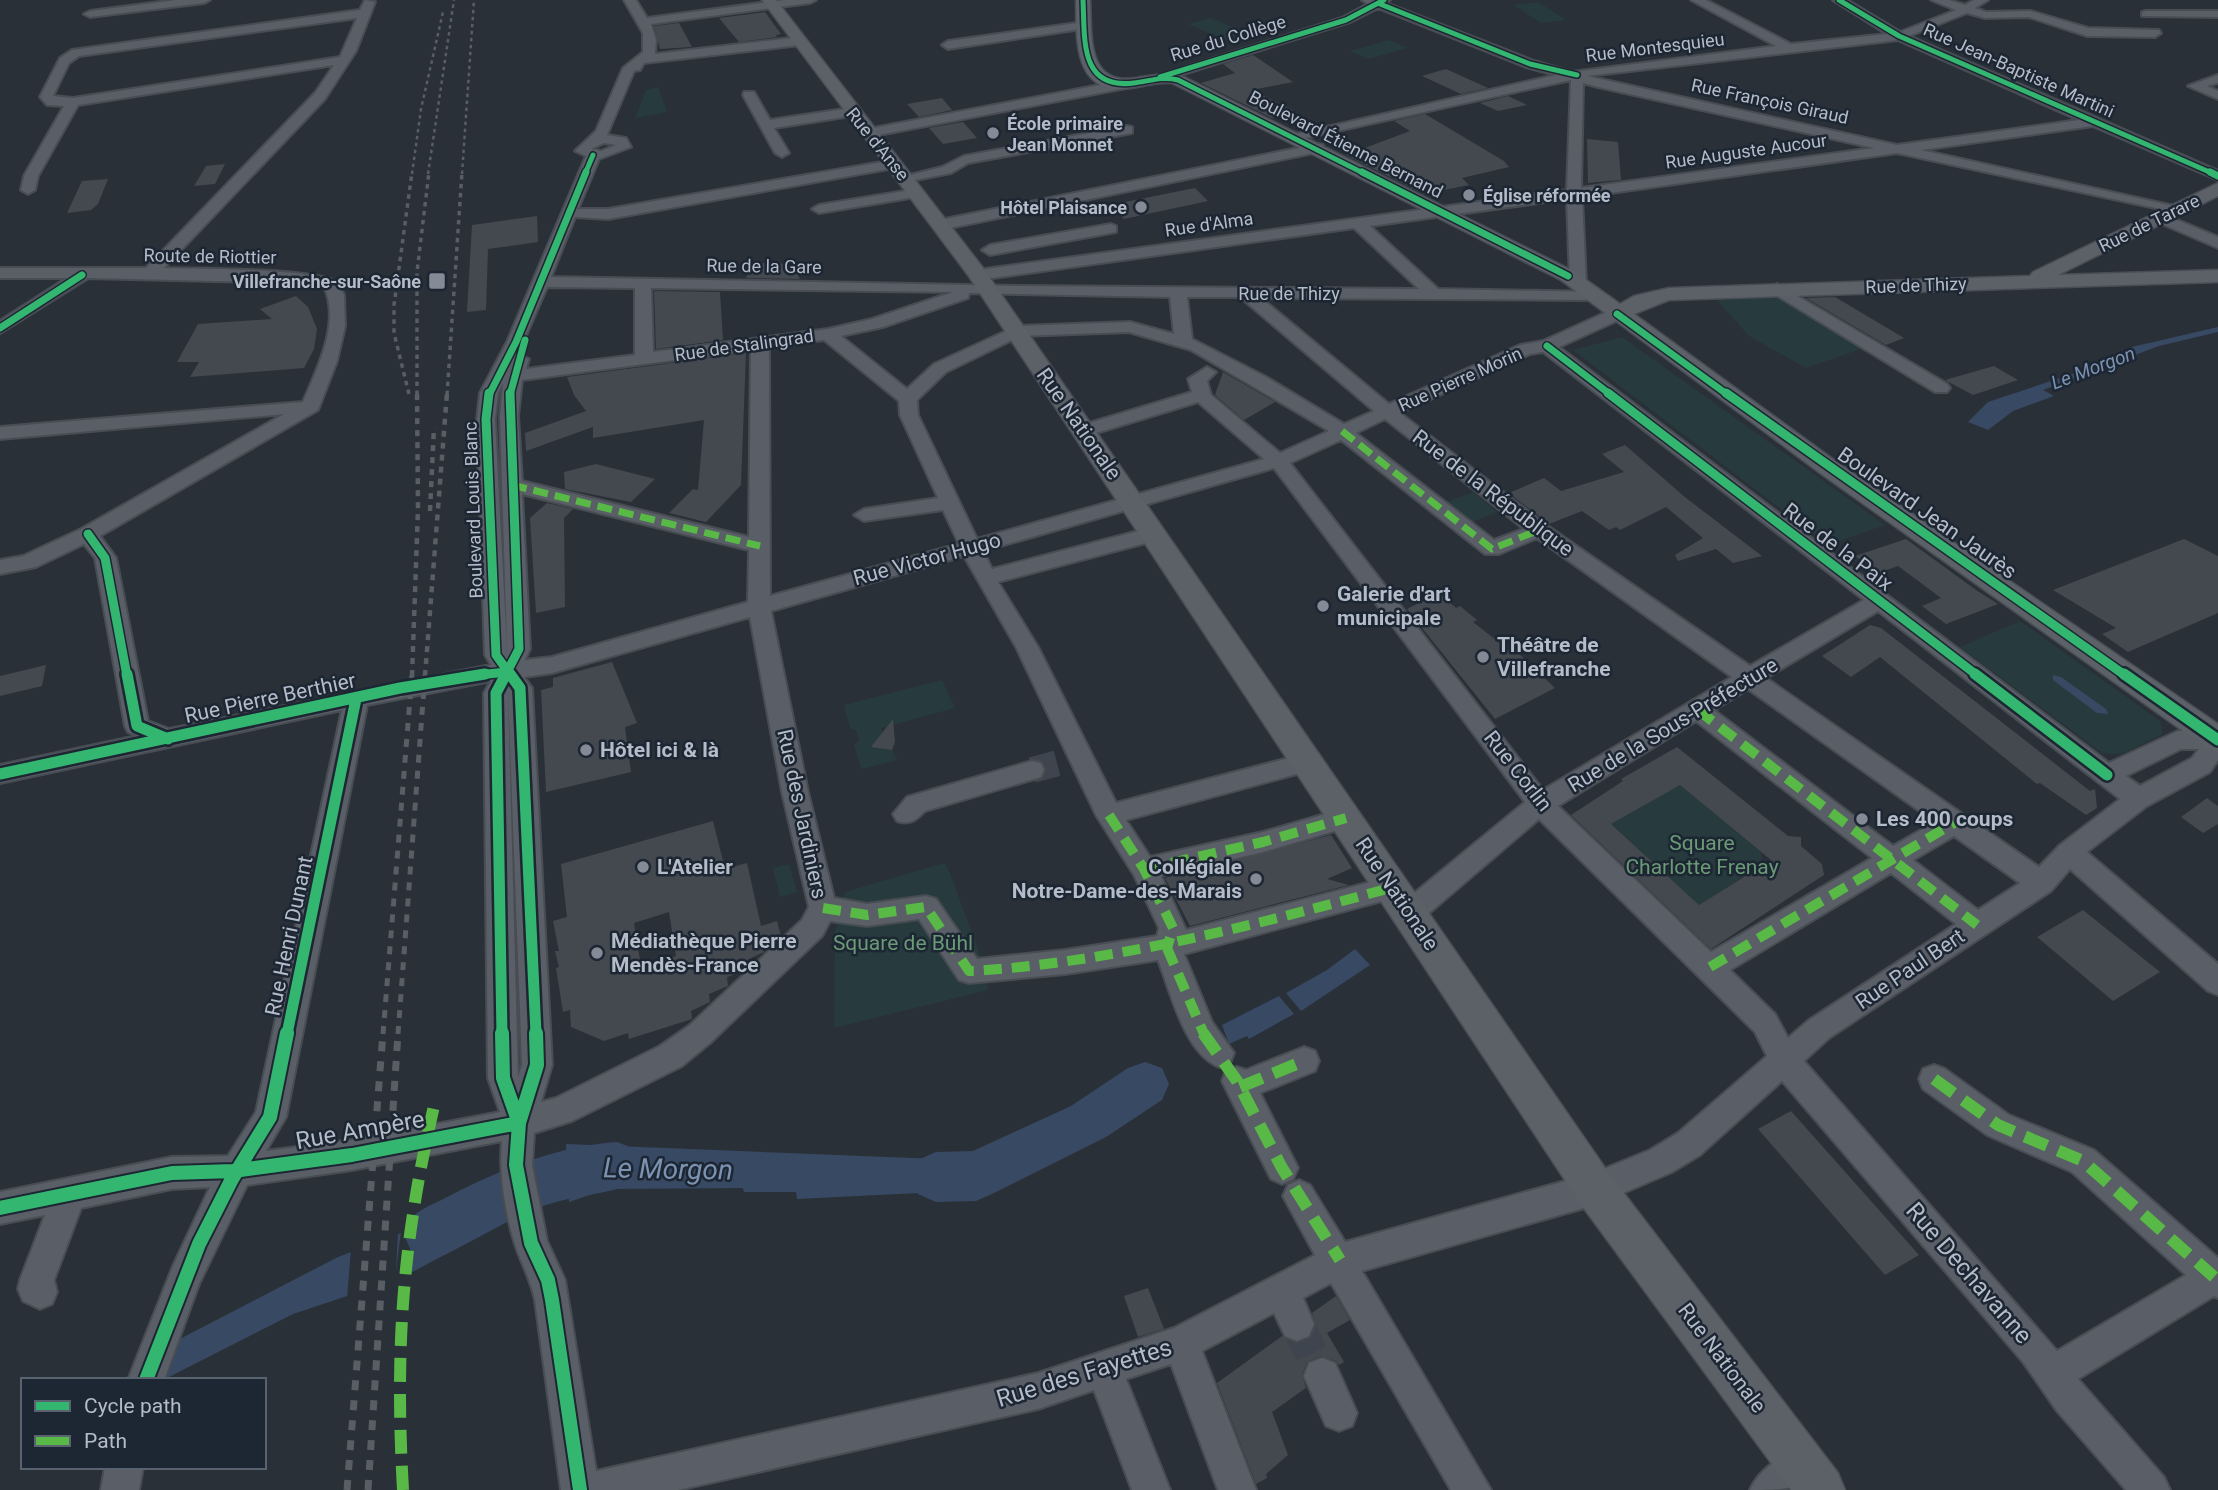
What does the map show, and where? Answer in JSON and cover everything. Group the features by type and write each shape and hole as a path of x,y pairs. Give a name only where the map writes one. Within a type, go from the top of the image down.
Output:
{"main road":[{"path":"1083,0 1090,68"},
{"name":"Rue d'Anse","path":"771,3 851,112 917,193 982,281"},
{"name":"Boulevard Étienne Bernand","path":"1090,68 1102,81 1121,85 1160,78 1181,81 1444,212 1585,289 1617,314"},
{"name":"Rue de Tarare","path":"2030,281 2218,189"},
{"name":"Rue de Tarare","path":"2080,257 2078,265 2110,279"},
{"name":"Rue de Thizy","path":"1617,314 1642,301 1669,294 2218,275"},
{"name":"Rue Nationale","path":"982,281 1595,1189 1798,1482"},
{"name":"Boulevard Jean Jaurès","path":"1617,314 1829,468 2218,740"}],"street":[{"path":"83,26 100,0"},
{"path":"90,14 204,0"},
{"path":"630,0 643,22 651,48 649,54 638,61"},
{"path":"643,22 771,3 810,0"},
{"path":"1697,0 1790,48"},
{"name":"Rue Jean-Baptiste Martini","path":"1839,0 1899,36 2218,176"},
{"path":"1937,0 1962,10 1986,15 2031,13 2087,32 2155,33"},
{"path":"1899,36 1982,0"},
{"name":"Rue François Giraud","path":"1377,1 1530,64 1612,86 1899,149 2166,214 2218,243"},
{"name":"Rue du Collège","path":"1160,78 1346,20 1377,1"},
{"path":"344,60 73,102 46,100 64,61 76,53 367,7"},
{"path":"150,273 314,103 344,60 367,7"},
{"path":"2146,14 2218,14"},
{"path":"948,45 1084,26"},
{"name":"Rue Montesquieu","path":"1296,138 1577,75 1899,36"},
{"path":"594,148 617,139 616,132 642,68 635,55 638,43 635,38"},
{"path":"76,53 70,51 77,39"},
{"path":"638,61 706,50 800,41"},
{"name":"Boulevard Louis Blanc","path":"580,1490 548,1280 531,1243 516,1165 519,1123 537,1065 520,688 496,654 487,440 489,393 505,377 545,282 594,148 629,68 638,61"},
{"path":"1086,93 1090,68"},
{"path":"1577,75 1574,194 1585,289"},
{"path":"2218,79 2194,86 2218,95"},
{"path":"868,133 1121,85"},
{"path":"749,95 782,153"},
{"path":"28,190 31,176 73,102"},
{"path":"766,125 851,112"},
{"name":"Rue Auguste Aucour","path":"1444,212 2094,122"},
{"path":"579,213 608,214 899,171 946,170 964,160 1127,130"},
{"name":"Boulevard Louis Blanc","path":"545,282 610,154 624,147 624,143 617,139"},
{"path":"594,148 610,154"},
{"path":"940,225 1318,148"},
{"name":"Rue Jean-Baptiste Martini","path":"2188,163 2218,170"},
{"path":"819,209 917,193"},
{"path":"1082,197 1134,254"},
{"name":"Rue d'Alma","path":"982,281 1134,254 1444,212"},
{"path":"1359,224 1434,295"},
{"path":"990,250 1111,229"},
{"name":"Route de Riottier","path":"0,273 150,273 304,278 330,283 338,294 340,304 332,347 311,406"},
{"path":"0,328 82,275"},
{"name":"Rue de la Gare","path":"545,282 982,281"},
{"name":"Rue de Thizy","path":"982,281 1022,291 1434,295 1585,289"},
{"name":"Rue de Stalingrad","path":"505,377 828,334 877,323 982,281"},
{"path":"643,283 644,358"},
{"path":"1777,289 1941,388"},
{"path":"1178,293 1184,342"},
{"name":"Rue de la République","path":"1245,293 1386,411 1539,530 2040,883"},
{"name":"Rue Pierre Morin","path":"1342,431 1526,349 1548,346 1617,314"},
{"path":"908,399 940,369 1017,331 1120,326 1184,342 1230,363 1342,431 1492,549 1539,530"},
{"path":"828,334 908,399 909,415 949,503 985,578 1027,647 1075,759 1144,869 1173,928 1167,948 1201,1030 1219,1053"},
{"name":"Rue des Jardiniers","path":"519,1123 588,1100 671,1056 700,1034 812,928 823,908 795,792 759,606 760,343"},
{"name":"Rue de la Paix","path":"1548,346 1878,603 2138,799"},
{"path":"1083,432 1201,395 1197,379 1206,372"},
{"name":"Boulevard Louis Blanc","path":"505,377 519,649 508,672"},
{"name":"Rue Corlin","path":"1201,395 1278,461 1540,804 1765,1023 1783,1058"},
{"path":"0,433 311,406"},
{"path":"0,567 28,562 88,534 311,406"},
{"name":"Rue Victor Hugo","path":"508,672 552,665 1278,461 1342,431"},
{"path":"512,485 760,545"},
{"path":"864,515 949,503"},
{"path":"88,534 104,558 137,726 167,740"},
{"path":"985,578 1154,534"},
{"name":"Rue de la Sous-Préfecture","path":"1402,900 1540,804 1751,679 1864,608 1878,603"},
{"name":"Rue Pierre Berthier","path":"0,774 458,677 508,672"},
{"name":"Rue Henri Dunant","path":"147,1378 160,1339 233,1171 270,1117 356,699"},
{"path":"1698,710 1977,925"},
{"path":"2107,775 2178,740 2218,740"},
{"name":"Rue Paul Bert","path":"1595,1189 1661,1161 1689,1144 1783,1058 1819,1029 2040,883 2069,852 2138,799 2201,765 2218,740"},
{"path":"1109,815 1308,762"},
{"path":"906,814 916,804 1032,770"},
{"path":"1144,869 1263,842 1346,818"},
{"path":"1710,967 1954,822"},
{"path":"2069,852 2218,982"},
{"path":"823,908 867,915 926,907 969,971 984,972 1004,966 1065,964 1167,948 1402,900"},
{"name":"Rue Dechavanne","path":"1783,1058 2151,1490"},
{"path":"1304,1061 1238,1084 1290,1182 1472,1490"},
{"path":"1934,1079 1998,1125 2083,1161 2216,1279 2054,1373"},
{"name":"Rue Ampère","path":"0,1209 172,1173 233,1171 352,1155 519,1123"},
{"name":"Rue des Fayettes","path":"594,1490 1038,1391 1105,1371 1181,1343 1339,1261 1595,1189"},
{"path":"40,1292 36,1289 37,1280 70,1193"},
{"path":"1281,1291 1297,1324"},
{"path":"1181,1343 1237,1490"},
{"path":"1105,1371 1151,1490"},
{"path":"1322,1376 1339,1413"},
{"path":"120,1490 124,1469"}],"green space":[{"path":"1538,2 1566,20 1541,23 1514,5"},
{"path":"1211,18 1247,33 1225,40 1188,24"},
{"path":"1389,40 1408,48 1368,59 1350,51"},
{"path":"658,87 667,112 635,118 646,90"},
{"path":"1776,296 1861,349 1806,368 1749,336 1716,299"},
{"path":"1622,337 1885,525 1828,545 1573,350"},
{"path":"1473,492 1497,512 1470,523 1445,503"},
{"path":"2020,621 2160,721 2163,734 2122,754 2102,753 1960,647"},
{"path":"942,680 955,708 881,728 884,735 876,743 880,748 891,747 897,760 861,769 854,745 859,740 856,730 850,728 844,705"},
{"name":"Square Charlotte Frenay","path":"1673,779 1761,852 1763,864 1699,905 1611,824 1655,799"},
{"path":"789,864 797,892 780,897 773,868"},
{"name":"Square de Bühl","path":"945,864 950,873 980,955 988,990 834,1028 835,932 845,892"}],"water":[{"path":"2218,327 2218,332 2159,346 2043,390 2054,396 2013,411 1988,430 1968,422 1988,402 2099,365 2132,347"},
{"path":"2053,675 2061,677 2106,709 2108,714 2097,713 2053,680"},
{"path":"1355,949 1370,965 1301,1011 1286,993 1327,970"},
{"path":"1279,996 1294,1014 1249,1039 1247,1036 1229,1044 1222,1025"},
{"path":"566,1144 963,1160 992,1153 980,1190 797,1199 796,1192 744,1192 743,1188 607,1189 569,1202"},
{"path":"473,1189 480,1236 401,1278 293,1314 164,1378 174,1342 338,1257 425,1224"}],"pier":[{"path":"415,1225 409,1279 347,1299 351,1249 398,1233 396,1271 401,1231"}],"building":[{"path":"765,12 781,34 776,35 777,37 739,42 719,18"},
{"path":"679,23 692,47 660,49 654,26"},
{"path":"1253,55 1293,82 1252,90 1294,111 1272,118 1201,83 1235,73 1223,64"},
{"path":"1446,69 1488,88 1461,94 1422,76"},
{"path":"1508,96 1527,105 1498,111 1480,103"},
{"path":"942,98 952,110 919,117 907,104"},
{"path":"1425,114 1504,161 1509,167 1462,178 1469,185 1424,194 1346,155 1410,131 1394,121"},
{"path":"963,122 977,138 943,144 929,128"},
{"path":"1587,139 1618,142 1621,180 1588,183"},
{"path":"225,164 215,184 194,186 206,166"},
{"path":"108,179 98,204 91,210 67,213 82,181"},
{"path":"1195,188 1208,201 1124,219 1110,205"},
{"path":"537,216 538,242 488,249 486,310 467,312 472,225"},
{"path":"753,263 792,264 800,279 746,278"},
{"path":"654,291 720,292 723,340 656,349"},
{"path":"296,296 308,307 317,329 314,349 304,368 190,377 199,362 177,362 198,324 272,319 260,309"},
{"path":"1835,297 1904,338 1886,345 1806,298"},
{"path":"746,353 741,485 706,522 669,513 693,489 698,490 704,420 593,438 593,427 526,451 525,433 586,411 574,395 567,377"},
{"path":"1994,366 2018,380 1973,395 1945,380"},
{"path":"1223,372 1275,402 1244,420 1215,395"},
{"path":"1625,445 1686,498 1762,556 1733,563 1716,549 1678,561 1675,555 1703,538 1666,507 1620,530 1616,527 1609,530 1582,511 1549,524 1509,493 1544,478 1561,491 1624,472 1602,454"},
{"path":"596,464 655,479 631,502 565,489 564,472"},
{"path":"547,503 573,509 564,518 565,607 536,613 530,518"},
{"path":"1906,539 1998,604 1946,624 1922,606 1941,598 1898,566 1878,573 1855,556"},
{"path":"2184,539 2218,556 2218,613 2128,652 2102,634 2116,628 2053,590"},
{"name":"Théâtre de Villefranche","path":"1439,593 1456,608 1460,606 1477,620 1473,622 1515,655 1518,653 1555,688 1495,719 1407,609"},
{"path":"1870,625 1881,628 2090,791 2095,789 2097,808 2086,815 2040,783 2037,784 1880,657 1851,677 1822,656"},
{"name":"Hôtel ici & là","path":"612,662 637,723 625,727 631,772 546,792 541,690 553,687 553,678"},
{"path":"46,665 42,686 0,696 0,676"},
{"path":"893,719 895,742 892,750 871,747"},
{"path":"1677,747 1788,836 1801,837 1801,846 1822,864 1824,875 1711,949 1571,815 1623,781 1621,779","holes":["1680,785 1771,860 1699,905 1611,824"]},
{"path":"2207,798 2218,806 2218,824 2203,833 2181,817"},
{"name":"Médiathèque Pierre Mendès-France","path":"713,821 725,869 747,863 761,926 777,921 781,936 762,945 764,952 745,961 746,969 727,977 728,986 709,994 710,1002 691,1011 692,1019 629,1039 628,1033 604,1041 571,1027 570,1010 563,1012 556,968 559,967 555,951 559,951 553,921 567,917 561,864","holes":["669,912 676,956 641,967 634,923"]},
{"name":"Collégiale Notre-Dame-des-Marais","path":"1331,835 1352,868 1327,879 1349,885 1190,926 1165,878"},
{"path":"2083,910 2160,972 2113,1001 2037,937"},
{"path":"1791,1111 1919,1255 1885,1275 1758,1129"},
{"path":"1148,1288 1164,1329 1138,1337 1124,1296"},
{"path":"1336,1296 1350,1320 1327,1333 1344,1362 1339,1365 1336,1361 1321,1356 1307,1362 1302,1375 1306,1388 1272,1412 1288,1455 1266,1474 1267,1478 1256,1484 1217,1383 1282,1336 1296,1343 1310,1338 1316,1325 1312,1313"}],"waterway":[{"name":"Le Morgon","path":"1089,1121 1145,1084"},
{"name":"Le Morgon","path":"936,1177 976,1176 1070,1129"},
{"name":"Le Morgon","path":"430,1235 471,1212 546,1180 572,1172 617,1166"}],"tunnel":[{"path":"1032,770 1070,760"},
{"path":"1297,1324 1322,1376"}],"railway":[{"path":"428,174 454,0"},
{"path":"462,174 474,0"},
{"path":"412,174 421,109 443,12"},
{"path":"409,394 394,333 394,305 412,172"},
{"path":"417,393 417,272 429,172"},
{"path":"447,395 462,172"},
{"path":"412,676 418,509 417,393"},
{"path":"425,676 447,393"},
{"path":"430,511 434,427"},
{"path":"383,1034 412,674"},
{"path":"398,1034 425,674"},
{"path":"347,1490 383,1033"},
{"path":"368,1490 398,1033"}],"marked path":[{"path":"1342,431 1492,549 1539,530"},
{"path":"512,485 760,546"},
{"path":"1698,710 1977,925"},
{"path":"1109,815 1144,869 1173,928 1167,948"},
{"path":"1144,869 1263,842 1346,818"},
{"path":"1710,967 1954,823"},
{"path":"823,908 867,915 926,907 969,971 975,971 1113,956 1160,947 1394,887"},
{"path":"1167,948 1201,1030 1237,1081 1282,1168 1340,1260"},
{"path":"1240,1087 1304,1061"},
{"path":"1934,1079 1998,1125 2083,1161 2214,1277"},
{"path":"403,1490 399,1388 402,1286 407,1240 434,1106"}],"cycle path":[{"path":"1083,0 1089,61 1094,72 1103,80 1117,84 1161,78 1178,80 1568,276"},
{"path":"1160,77 1346,20 1384,0"},
{"path":"1839,0 1899,36 2218,176"},
{"path":"1380,4 1530,64 1577,75"},
{"path":"580,1490 552,1300 548,1280 531,1243 516,1165 519,1123 537,1065 520,688 496,655 486,419 489,393 516,342 593,155"},
{"path":"0,328 82,275"},
{"path":"1617,314 1829,468 2218,740"},
{"path":"519,1123 503,1078 496,693 519,649 509,416 510,391 525,340"},
{"path":"1547,346 2107,775"},
{"path":"88,534 105,558 137,726 168,739"},
{"path":"0,774 400,688 458,677 507,672"},
{"path":"147,1378 199,1244 232,1179 270,1117 356,699"},
{"path":"0,1208 172,1173 233,1171 352,1155 519,1123"}],"place":[{"name":"École primaire Jean Monnet","path":"993,133"},
{"name":"Église réformée","path":"1469,195"},
{"name":"Hôtel Plaisance","path":"1141,207"},
{"name":"Villefranche-sur-Saône","path":"437,281"},
{"name":"Galerie d'art municipale","path":"1323,606"},
{"name":"Théâtre de Villefranche","path":"1483,657"},
{"name":"Hôtel ici & là","path":"586,750"},
{"name":"Les 400 coups","path":"1862,819"},
{"name":"L'Atelier","path":"643,867"},
{"name":"Collégiale Notre-Dame-des-Marais","path":"1256,879"},
{"name":"Médiathèque Pierre Mendès-France","path":"597,953"}]}
